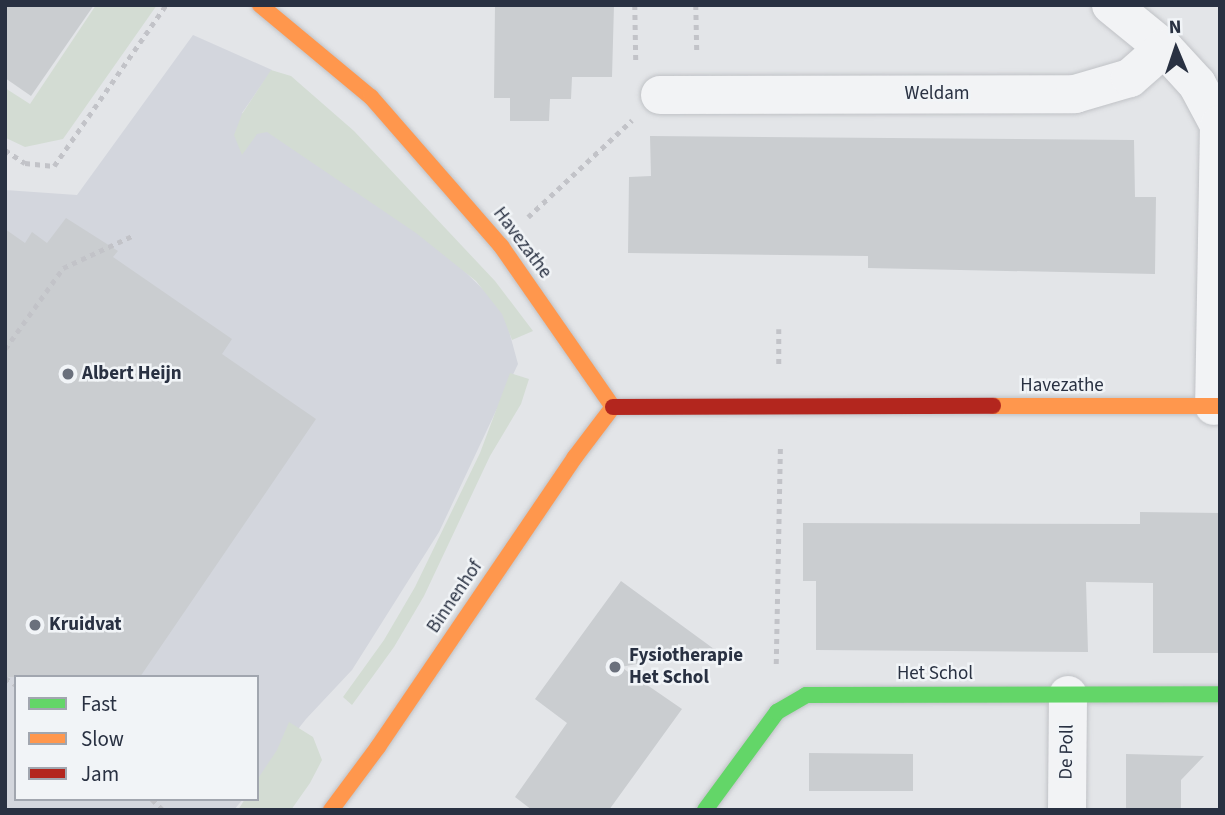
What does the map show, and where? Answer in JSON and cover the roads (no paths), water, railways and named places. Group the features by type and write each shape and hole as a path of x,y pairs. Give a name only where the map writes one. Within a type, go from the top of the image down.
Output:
{"street":[{"name":"Havezathe","path":"260,5 371,97 501,246 613,407 1217,406"},
{"path":"1111,5 1164,48 1197,84 1219,125 1217,406"},
{"name":"Weldam","path":"678,95 1075,94 1130,78 1164,48"},
{"name":"Binnenhof","path":"331,810 378,747 575,457 613,407"},
{"name":"Het Schol","path":"705,810 777,712 806,695 1220,694"},
{"name":"De Poll","path":"1066,810 1068,695"}],"place":[{"name":"Albert Heijn","path":"68,374"},
{"name":"Kruidvat","path":"35,625"},
{"name":"Fysiotherapie Het Schol","path":"615,667"}]}
